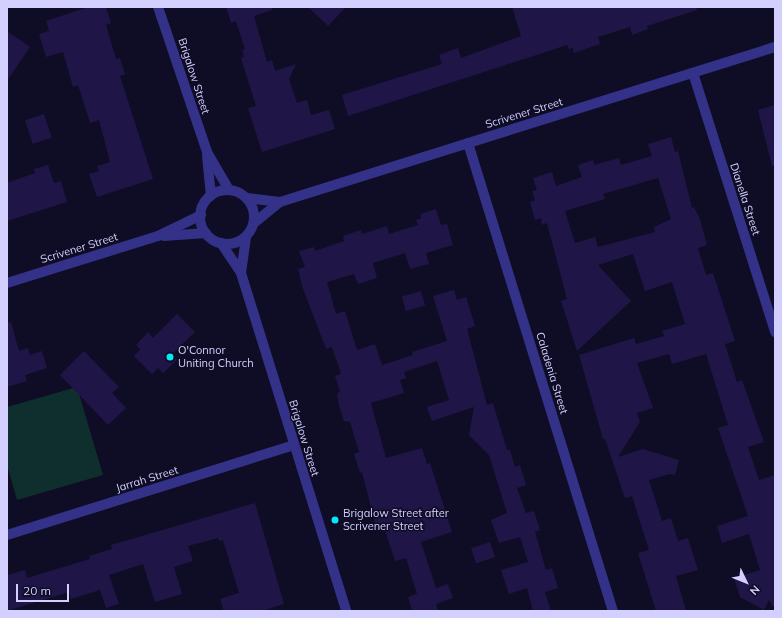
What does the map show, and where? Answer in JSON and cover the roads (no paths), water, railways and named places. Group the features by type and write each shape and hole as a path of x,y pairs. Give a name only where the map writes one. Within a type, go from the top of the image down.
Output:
{"street":[{"name":"Brigalow Street","path":"158,7 206,152 211,196"},
{"name":"Scrivener Street","path":"254,223 280,202 775,47"},
{"name":"Dianella Street","path":"693,73 775,332"},
{"name":"Caladenia Street","path":"468,143 613,611"},
{"name":"Brigalow Street","path":"206,152 229,190"},
{"path":"229,190 241,193 247,198 254,210 254,223 246,236 239,241 222,243 206,233 201,215 204,205 211,196 229,190"},
{"name":"Scrivener Street","path":"247,198 280,202"},
{"name":"Scrivener Street","path":"7,283 158,236 201,215"},
{"name":"Scrivener Street","path":"158,236 206,233"},
{"name":"Brigalow Street","path":"241,273 246,236"},
{"name":"Brigalow Street","path":"222,243 241,273 346,611"},
{"name":"Jarrah Street","path":"7,535 294,445"}],"place":[{"name":"O'Connor Uniting Church","path":"170,357"},
{"name":"Brigalow Street after Scrivener Street","path":"335,520"}]}
